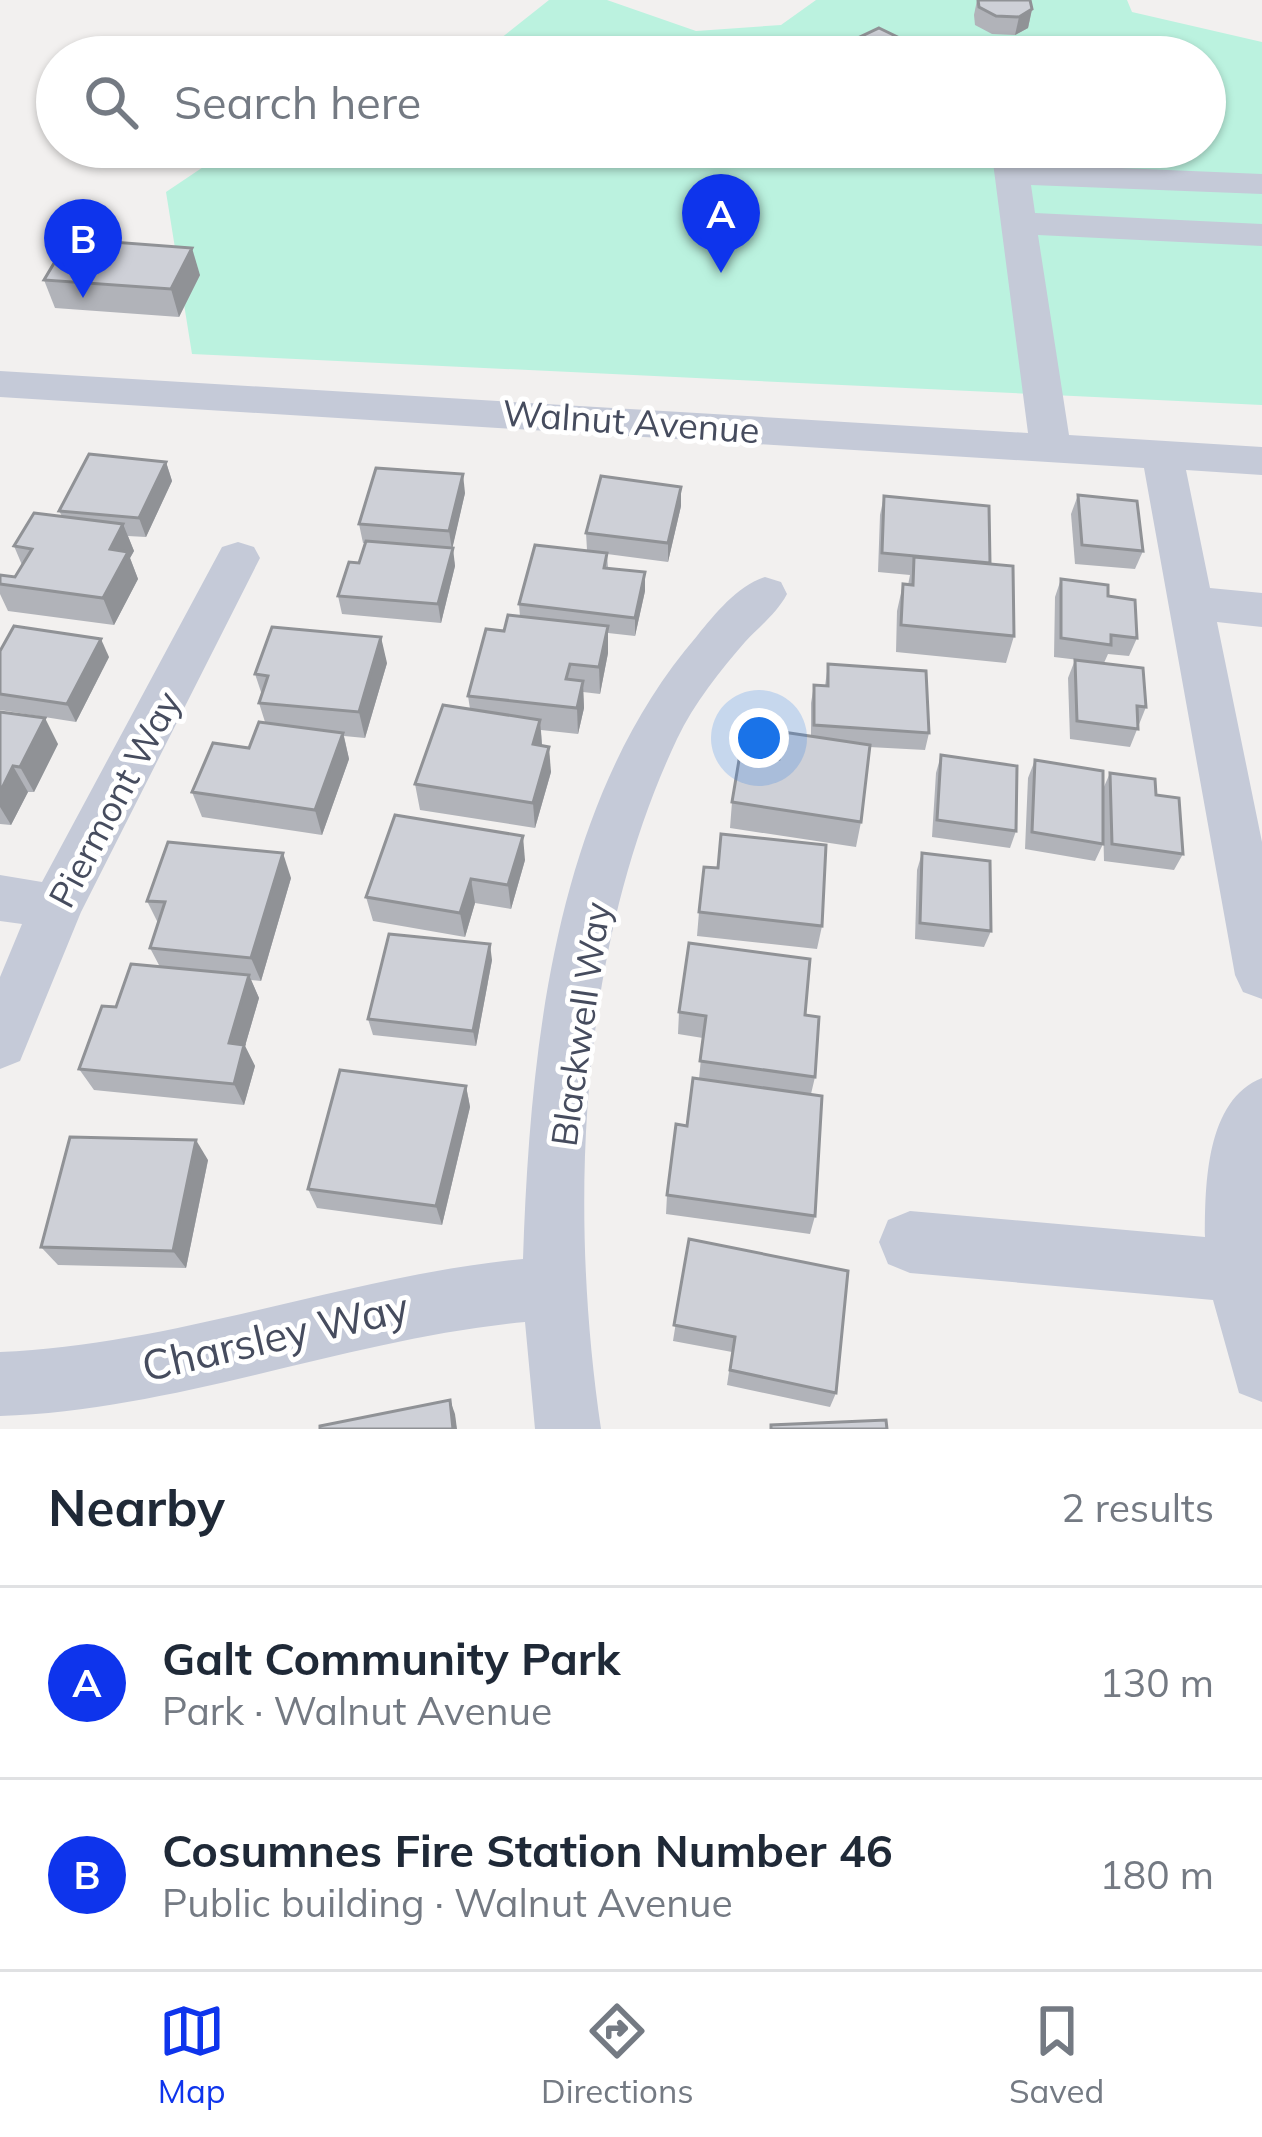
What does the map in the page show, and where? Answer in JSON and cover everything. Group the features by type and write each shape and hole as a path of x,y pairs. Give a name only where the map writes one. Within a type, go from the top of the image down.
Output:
{"street":[{"path":"1011,168 1050,447"},
{"path":"1094,168 1262,184"},
{"path":"1017,223 1262,235"},
{"name":"Walnut Avenue","path":"0,384 1262,461"},
{"path":"1162,455 1262,975"},
{"name":"Piermont Way","path":"0,1043 56,907 238,558"},
{"name":"Blackwell Way","path":"568,1429 551,1288 562,1114 581,976 617,826 654,738 700,662 765,594"},
{"path":"1190,603 1262,610"},
{"path":"0,898 56,907"},
{"path":"1262,1106 1250,1119 1232,1230 1237,1271 1262,1370"},
{"path":"910,1242 1237,1271"},
{"name":"Charsley Way","path":"0,1384 82,1381 435,1299 551,1288"}],"green space":[{"path":"549,0 607,0 696,31 781,25 816,0 1127,0 1132,12 1262,42 1262,405 192,354 166,192 202,168 1226,168 1226,36 504,36"}],"building":[{"path":"978,0 1030,0 1032,9 1019,17 996,16 979,7"},
{"path":"879,28 896,36 862,36"},
{"path":"72,233 116,236 112,242 192,248 171,289 44,280"},
{"path":"89,454 166,462 139,518 59,511"},
{"path":"376,468 463,474 449,531 359,524"},
{"path":"601,476 681,487 668,543 586,533"},
{"path":"1078,495 1137,501 1143,551 1082,545"},
{"path":"884,496 989,506 990,563 882,553"},
{"path":"34,513 123,524 110,549 128,552 103,598 0,584 0,575 15,577 32,549 14,546"},
{"path":"366,541 453,548 438,604 338,596 349,562 359,563"},
{"path":"535,545 607,553 604,568 645,572 635,618 519,604"},
{"path":"914,557 1013,566 1014,636 901,625 903,584 913,585"},
{"path":"1061,579 1108,585 1108,596 1135,600 1137,638 1111,635 1111,645 1061,638"},
{"path":"508,615 608,626 599,667 570,664 566,679 583,681 577,708 468,696 486,629 504,631"},
{"path":"14,626 101,639 67,704 0,694 0,651"},
{"path":"272,627 381,637 359,712 259,703 268,676 255,674"},
{"path":"1075,660 1143,668 1146,707 1137,706 1138,729 1077,721"},
{"path":"828,664 926,671 929,733 814,725 814,685 828,686"},
{"path":"443,705 540,720 533,744 549,747 533,803 415,784"},
{"path":"0,712 45,718 20,767 13,766 0,792"},
{"path":"259,722 343,733 315,810 192,792 213,743 249,748"},
{"path":"783,732 870,745 861,822 732,802 740,754 779,759"},
{"path":"941,755 1017,766 1016,831 937,820"},
{"path":"1035,760 1103,771 1103,844 1032,832"},
{"path":"1110,773 1155,779 1156,795 1179,798 1183,854 1112,844"},
{"path":"395,815 523,836 508,885 471,879 460,913 366,897"},
{"path":"721,834 826,845 822,926 699,912 704,867 718,868"},
{"path":"168,842 283,853 251,958 150,948 165,902 147,901"},
{"path":"922,853 990,861 991,931 920,923"},
{"path":"389,934 490,944 473,1031 368,1019"},
{"path":"689,943 810,959 805,1015 819,1017 815,1077 700,1061 706,1016 679,1012"},
{"path":"131,964 249,975 229,1043 244,1045 234,1084 79,1069 102,1006 116,1007"},
{"path":"340,1070 466,1086 436,1206 308,1189"},
{"path":"693,1078 822,1096 815,1216 667,1195 676,1124 687,1126"},
{"path":"70,1137 196,1140 173,1251 41,1247"},
{"path":"689,1239 848,1271 836,1393 730,1370 735,1337 674,1325"},
{"path":"450,1400 453,1429 320,1429 320,1426"},
{"path":"886,1420 887,1429 771,1429 771,1425"}],"place":[{"name":"Galt Community Park","path":"721,273"},
{"name":"Cosumnes Fire Station Number 46","path":"83,298"}]}
